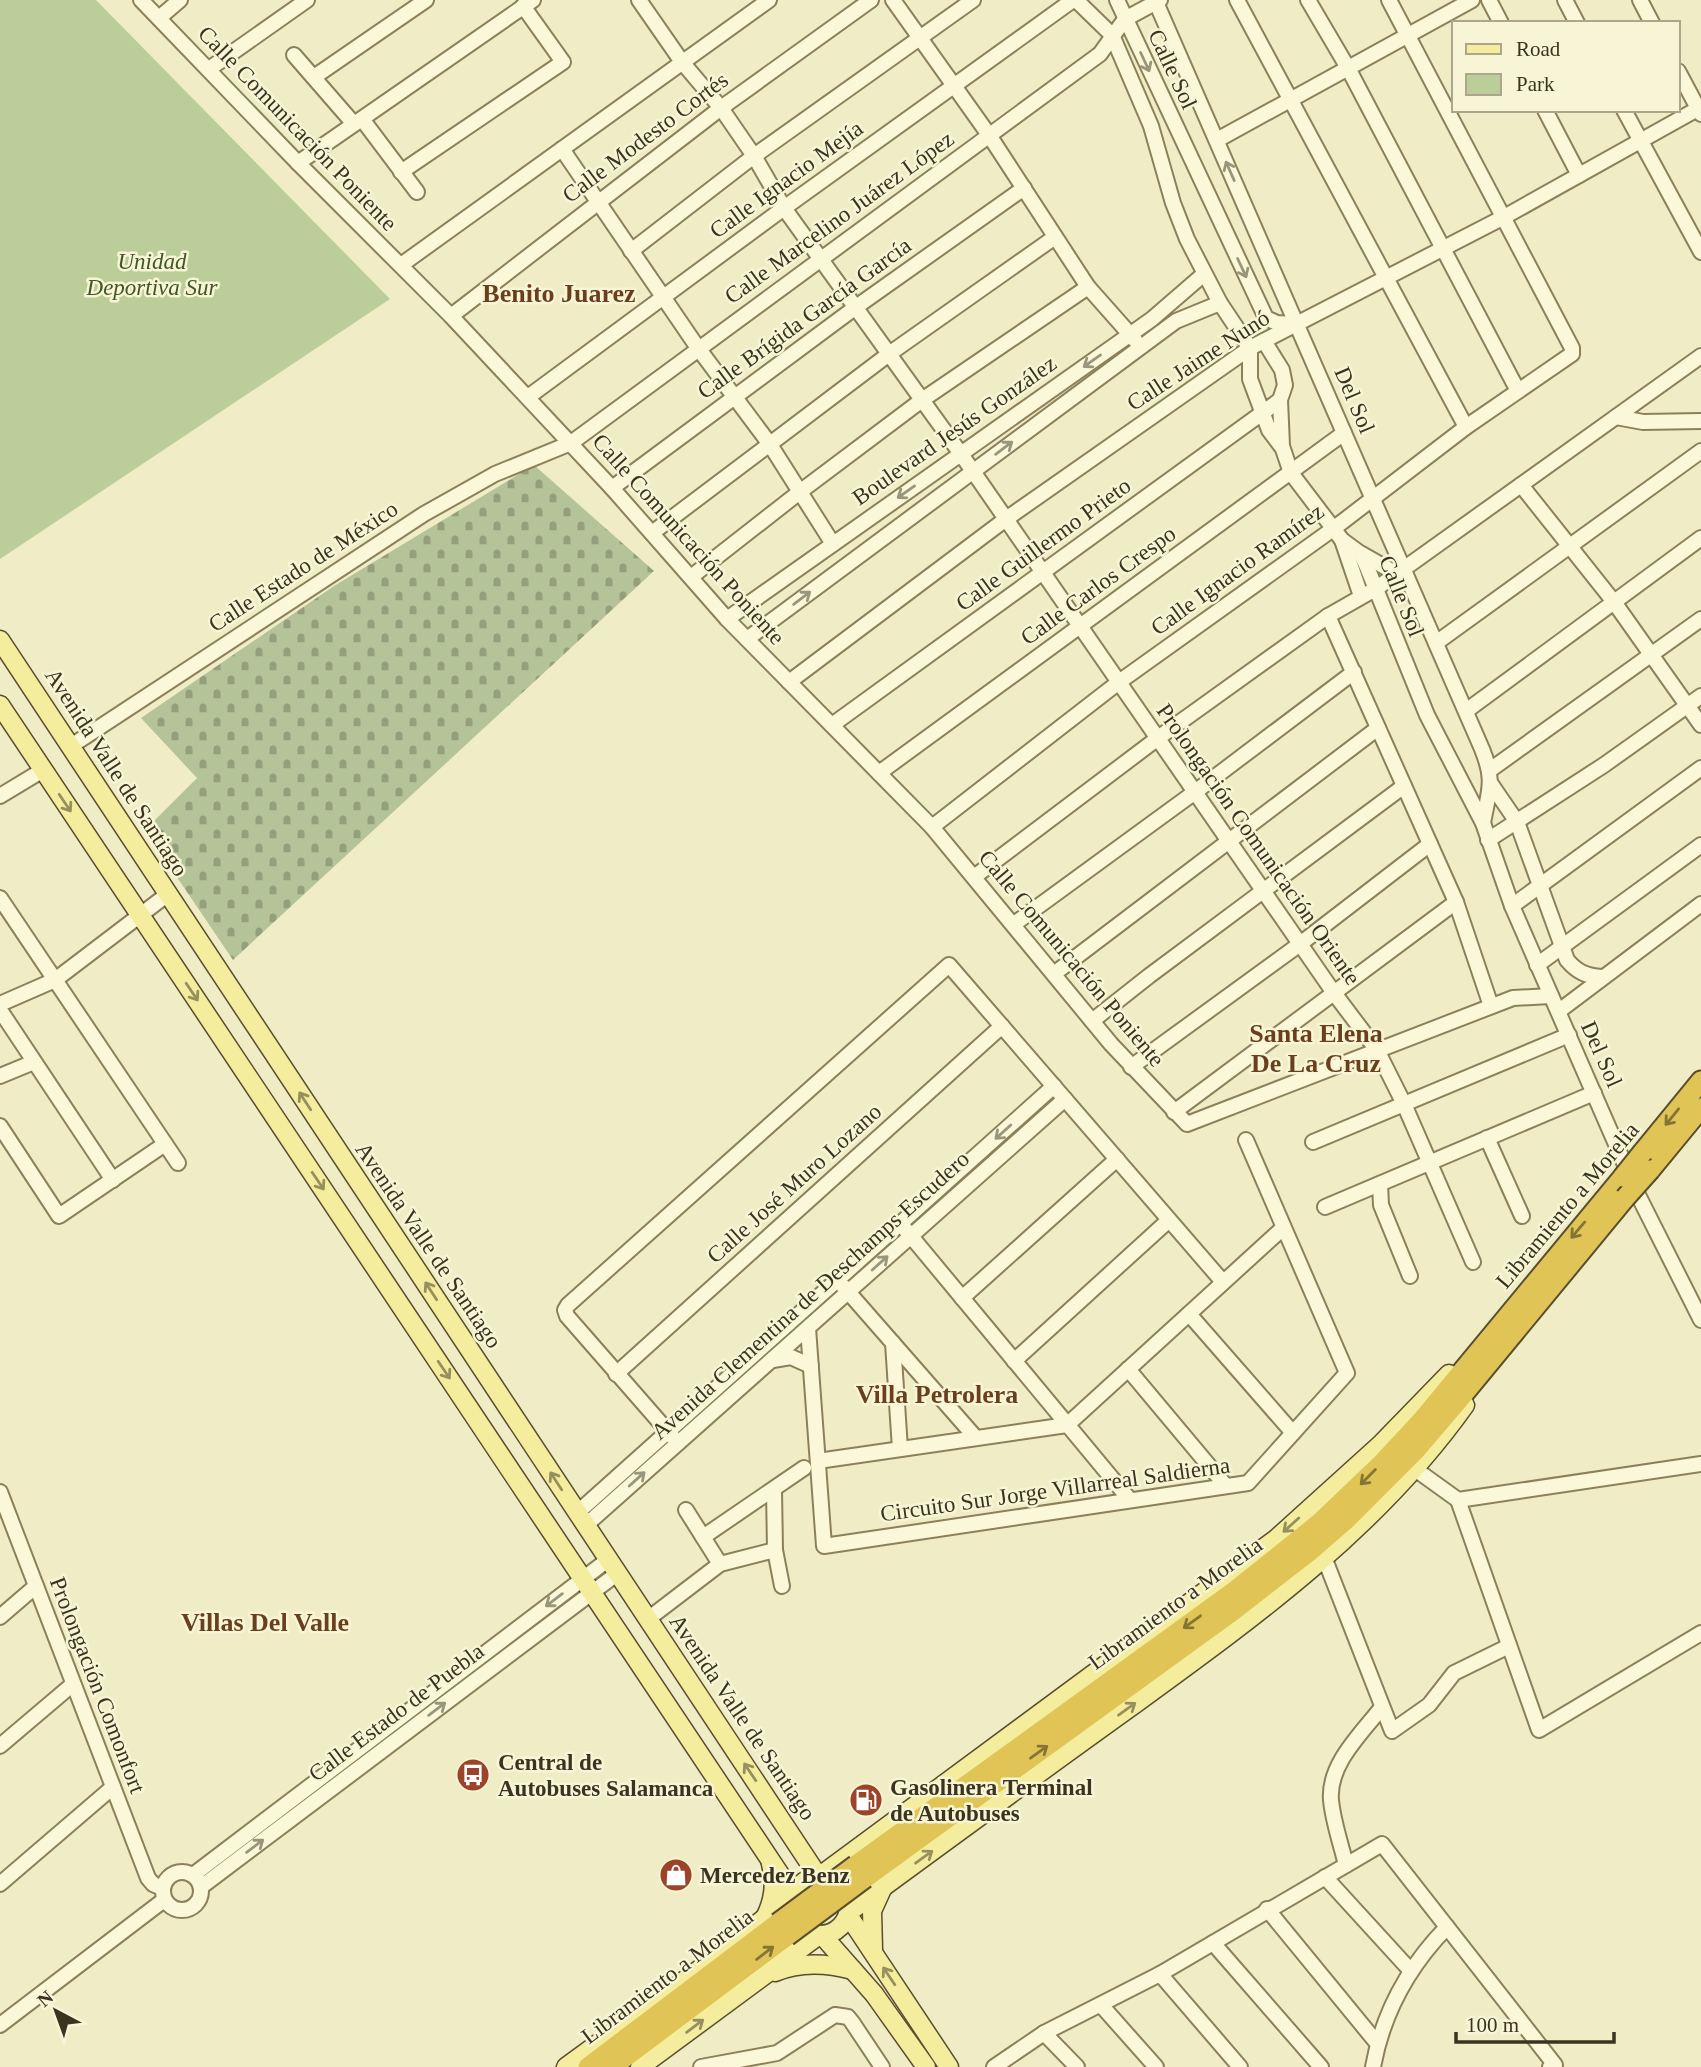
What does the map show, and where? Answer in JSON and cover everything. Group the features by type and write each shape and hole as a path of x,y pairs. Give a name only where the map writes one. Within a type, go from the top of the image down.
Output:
{"highway":[{"name":"Libramiento a Morelia","path":"857,1866 1222,1619 1348,1519 1415,1451 1625,1198 1701,1082"},
{"name":"Libramiento a Morelia","path":"588,2067 857,1866 1233,1592 1318,1524 1383,1462 1422,1420 1623,1177 1647,1161 1701,1108"},
{"name":"Libramiento a Morelia","path":"612,2067 777,1926"}],"main road":[{"name":"Avenida Valle de Santiago","path":"0,640 819,1876"},
{"path":"0,705 764,1850 793,1895 791,1912 796,1922 803,1930 821,1935 853,1969 893,2019 926,2067"},
{"path":"640,2067 821,1935 837,1930 848,1913 1227,1636 1324,1557 1363,1523 1415,1469 1463,1408 1519,1327"},
{"path":"764,1850 791,1833 801,1845 819,1855 857,1866"},
{"path":"764,1850 775,1886 770,1908 777,1926"},
{"path":"566,2067 711,1961 777,1926 803,1881 857,1866"},
{"path":"819,1876 836,1881 845,1890 849,1900 848,1913 949,2067"},
{"path":"873,1953 872,1911 886,1885"},
{"path":"751,1985 783,1969 800,1965 836,1965 853,1969"}],"street":[{"name":"Calle Comunicación Poniente","path":"141,0 451,316 612,488 727,619 932,827 1131,1067 1186,1124 1377,1051"},
{"path":"159,18 180,0"},
{"path":"209,69 307,0"},
{"path":"314,77 425,0"},
{"name":"Prolongación Comunicación Oriente","path":"639,0 682,62 721,108 754,156 784,208 961,454 1334,993 1377,1051 1404,1104 1473,1262"},
{"path":"401,265 769,0"},
{"name":"Calle Modesto Cortés","path":"451,316 597,201 871,0"},
{"path":"893,0 989,135 1088,287 1141,347"},
{"path":"631,251 754,156 973,0"},
{"path":"1075,0 1112,36 1151,126 1173,202 1204,274 1250,348 1250,379 1269,430 1282,446"},
{"name":"Calle Ignacio Mejía","path":"528,397 784,208 1075,0"},
{"name":"Calle Sol","path":"1117,0 1266,317 1277,323 1297,324"},
{"path":"1237,0 1466,427"},
{"path":"1308,0 1348,68 1518,391"},
{"path":"1389,0 1504,217"},
{"path":"1217,140 1472,0"},
{"path":"1489,0 1500,21"},
{"path":"1564,0 1576,21"},
{"path":"1640,0 1651,21"},
{"path":"1125,19 1157,1"},
{"name":"Del Sol","path":"1157,1 1373,498 1400,572 1466,711 1490,777 1517,822 1567,960 1576,970 1588,976 1602,977"},
{"path":"298,163 528,3 563,62 401,172"},
{"name":"Calle Marcelino Juárez López","path":"571,443 1100,54 1125,19"},
{"path":"294,55 358,121 417,192"},
{"path":"1680,75 1700,110"},
{"name":"Calle Jaime Nunó","path":"789,681 1006,519 1250,348 1504,217 1700,110"},
{"path":"1546,112 1578,175"},
{"path":"1625,112 1701,252"},
{"path":"562,149 698,348 769,443 833,544"},
{"name":"Calle Brígida García García","path":"612,488 856,307 1024,188"},
{"name":"Calle Ignacio Ramírez","path":"932,827 1119,682 1337,534 1373,498 1466,427 1572,354 1572,348 1504,217"},
{"path":"652,533 889,354 1055,237"},
{"name":"Boulevard Jesús González","path":"727,619 1152,319 1204,274"},
{"path":"691,577 922,400 1088,287"},
{"name":"Boulevard Jesús González","path":"747,639 1176,321 1220,303"},
{"path":"1152,319 1176,321"},
{"name":"Calle Sol","path":"1264,341 1282,370 1285,385 1280,400 1282,446 1291,472 1337,534 1361,554 1427,715 1483,823 1488,840"},
{"path":"974,877 1158,738 1328,616 1400,572 1701,356"},
{"name":"Calle Guillermo Prieto","path":"832,726 1280,400"},
{"path":"1616,417 1643,422 1701,421"},
{"name":"Calle Carlos Crespo","path":"879,773 1344,433"},
{"name":"Calle Estado de México","path":"71,746 424,513 495,474 571,443"},
{"path":"1436,643 1701,451"},
{"path":"1521,485 1614,602 1701,725"},
{"path":"1337,534 1361,596"},
{"path":"1466,711 1701,538"},
{"path":"1361,554 1400,572"},
{"path":"1328,616 1456,902 1491,1006"},
{"path":"1483,823 1490,777 1701,619"},
{"path":"1014,924 1354,672"},
{"path":"1488,840 1701,696"},
{"path":"1055,973 1378,728"},
{"path":"1512,906 1701,768"},
{"path":"0,796 43,770"},
{"path":"1092,1021 1158,968 1404,786"},
{"name":"Del Sol","path":"1488,840 1512,906 1639,1197 1701,1320"},
{"path":"1131,1067 1300,944 1430,844"},
{"path":"1538,965 1701,845"},
{"path":"0,1004 55,981 168,894"},
{"path":"0,898 178,1163"},
{"path":"1174,1112 1456,902"},
{"path":"1559,1011 1701,904"},
{"path":"678,1443 567,1316 565,1310 949,965 1223,1282"},
{"path":"1377,1051 1513,998 1551,996"},
{"path":"0,1010 113,1180"},
{"name":"Calle José Muro Lozano","path":"617,1374 1002,1026"},
{"path":"1313,1142 1569,1035"},
{"path":"0,1076 34,1062"},
{"name":"Avenida Clementina de Deschamps Escudero","path":"582,1519 668,1432 1054,1086"},
{"path":"1325,1207 1594,1093"},
{"name":"Avenida Clementina de Deschamps Escudero","path":"582,1519 678,1443 1065,1099"},
{"path":"0,1126 59,1216 165,1144"},
{"path":"1487,1138 1522,1216"},
{"path":"818,1461 1067,1425 1283,1228 1246,1140"},
{"path":"962,1298 1116,1159"},
{"path":"1380,1184 1381,1205 1410,1276"},
{"path":"1014,1361 1169,1220"},
{"path":"900,1224 1130,1500"},
{"name":"Circuito Sur Jorge Villarreal Saldierna","path":"808,1328 824,1546 1248,1483 1347,1373 1283,1228"},
{"path":"838,1280 976,1438"},
{"path":"1189,1314 1293,1433"},
{"path":"893,1343 900,1449"},
{"path":"770,1361 791,1357 811,1366"},
{"path":"1128,1369 1226,1486"},
{"path":"1458,1500 1701,1464"},
{"path":"703,1537 804,1468"},
{"path":"1415,1469 1458,1500 1539,1730 1701,1633"},
{"path":"774,1490 775,1550 782,1586"},
{"name":"Prolongación Comonfort","path":"0,1492 148,1878 163,1894"},
{"path":"686,1510 720,1564"},
{"path":"648,1619 720,1564 775,1550"},
{"path":"1324,1557 1392,1731 1429,1705 1454,1673 1509,1646"},
{"name":"Calle Estado de Puebla","path":"197,1881 613,1566"},
{"path":"0,1616 36,1586"},
{"path":"0,1746 73,1684"},
{"path":"1346,1865 1331,1800 1332,1780 1341,1760 1382,1707"},
{"path":"0,1884 113,1787"},
{"path":"994,2067 1044,2033 1160,1974 1382,1844 1553,2066"},
{"path":"0,2025 163,1894 169,1876 180,1871 197,1881 198,1900 188,1909 175,1909 163,1894"},
{"path":"1325,1877 1410,1970"},
{"path":"1267,1909 1377,2043"},
{"path":"1373,2067 1377,2043 1391,2005 1410,1970 1447,1927"},
{"path":"1213,1943 1321,2067"},
{"path":"1160,1974 1240,2067"},
{"path":"1101,2005 1150,2065"},
{"path":"701,2067 777,2053 829,2017 841,2015 852,2022 882,2067"},
{"path":"1044,2033 1077,2067"}],"green space":[{"name":"Unidad Deportiva Sur","path":"0,0 96,0 390,299 0,559"},
{"path":"534,465 654,571 233,960 145,830 197,778 141,718 334,586"}],"place":[{"name":"Central de Autobuses Salamanca","path":"473,1775"},
{"name":"Gasolinera Terminal de Autobuses","path":"866,1800"},
{"name":"Mercedez Benz","path":"676,1875"}],"district":[{"name":"Benito Juarez","path":"559,293"},
{"name":"Santa Elena De La Cruz","path":"1316,1048"},
{"name":"Villa Petrolera","path":"937,1394"},
{"name":"Villas Del Valle","path":"265,1622"}]}
